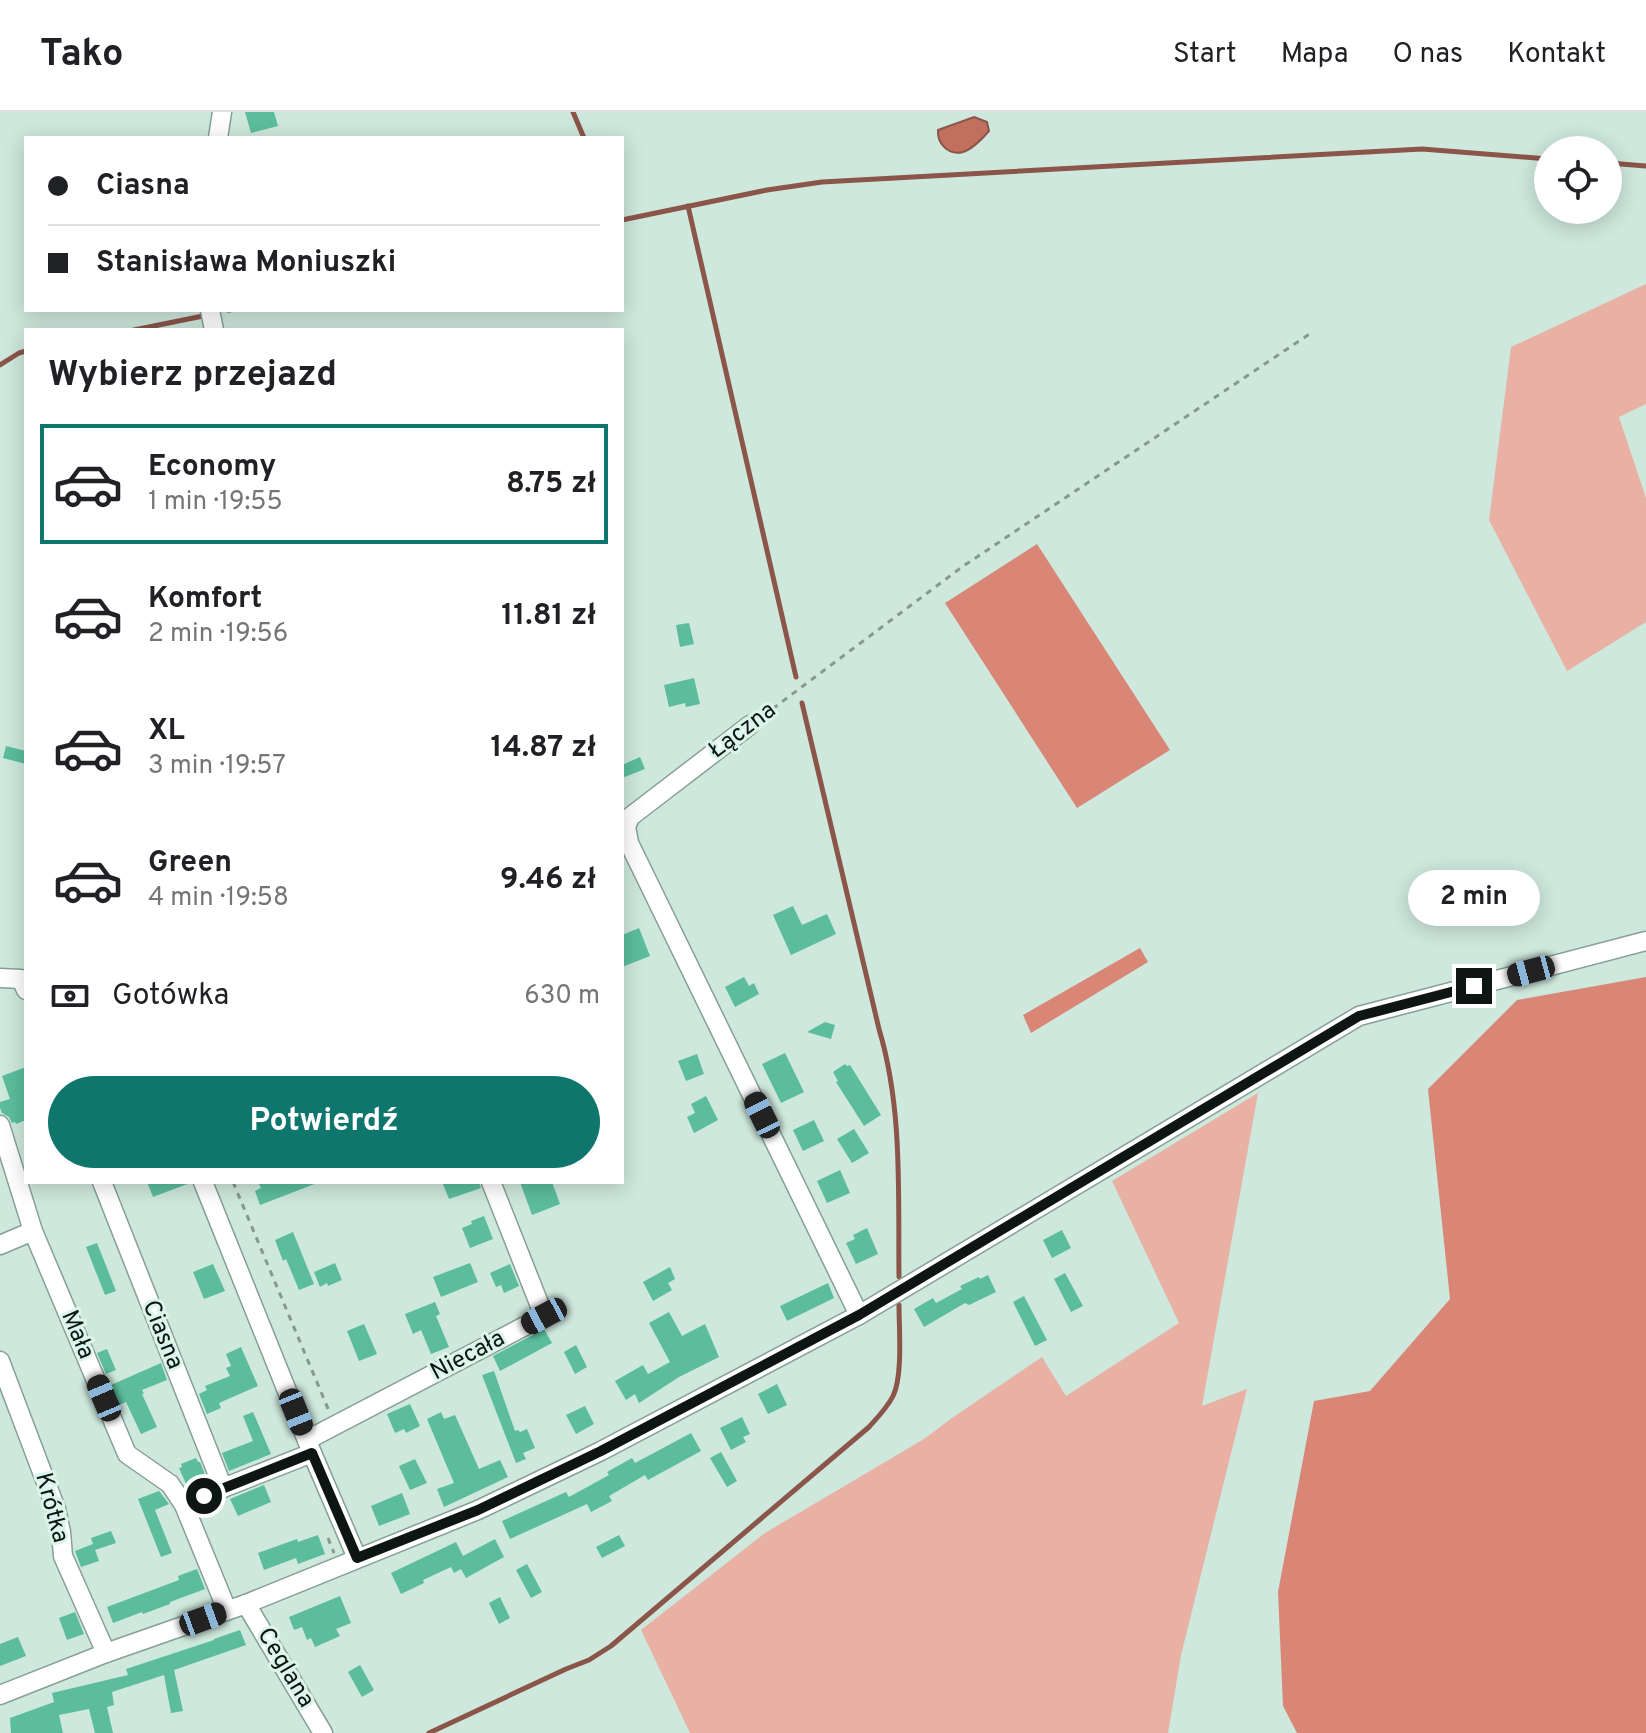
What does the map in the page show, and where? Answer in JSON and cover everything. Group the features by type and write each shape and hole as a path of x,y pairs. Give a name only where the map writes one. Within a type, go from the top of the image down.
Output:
{"street":[{"path":"218,136 222,112"},
{"name":"Łączna","path":"750,725 630,817 626,827 629,843 859,1315"},
{"path":"0,1695 106,1653 246,1604 478,1510 601,1451 859,1315 1359,1016 1646,941"},
{"path":"0,978 21,979 24,986"},
{"name":"Mała","path":"0,1125 33,1231 127,1454 170,1484 184,1505 227,1610"},
{"name":"Ciasna","path":"103,1184 223,1488"},
{"path":"204,1184 314,1442 357,1558"},
{"name":"Niecała","path":"314,1442 544,1316 492,1184"},
{"path":"0,1245 33,1231"},
{"name":"Krótka","path":"0,1361 56,1509 63,1556 106,1653"},
{"path":"184,1505 314,1442"},
{"name":"Ceglana","path":"246,1604 323,1733"}],"path":[{"name":"Łączna","path":"750,725 962,567 1311,333"},
{"path":"234,1184 328,1410 327,1423 320,1426 314,1442"}],"shaded area":[{"path":"974,117 987,122 989,131 963,152 953,152 944,147 938,130"},
{"path":"1646,284 1646,404 1619,417 1646,498 1646,622 1567,671 1489,520 1511,347"},
{"path":"1037,544 1170,750 1077,808 945,603"},
{"path":"1140,948 1148,962 1031,1033 1023,1015"},
{"path":"1646,977 1646,1733 1297,1733 1283,1706 1278,1592 1314,1401 1370,1391 1450,1299 1428,1089 1517,1000"},
{"path":"1258,1093 1202,1406 1247,1389 1181,1655 1168,1733 690,1733 641,1630 765,1533 924,1439 1042,1357 1066,1396 1179,1323 1112,1181"}],"building":[{"path":"245,112 274,112 278,126 251,133"},
{"path":"689,623 694,644 680,647 676,625"},
{"path":"694,678 700,704 686,707 685,703 669,707 664,685"},
{"path":"6,746 24,750 24,763 3,758"},
{"path":"640,757 645,769 624,777 624,764"},
{"path":"793,906 802,925 827,914 836,934 791,955 773,915"},
{"path":"639,928 650,956 624,966 624,934"},
{"path":"744,977 749,986 754,983 759,994 735,1007 725,987"},
{"path":"825,1022 835,1025 831,1039 807,1032"},
{"path":"785,1053 804,1092 781,1103 762,1064"},
{"path":"697,1054 704,1074 686,1081 678,1061"},
{"path":"845,1064 850,1065 881,1115 864,1126 836,1082 833,1072"},
{"path":"24,1068 24,1121 16,1124 0,1108 0,1102 10,1099 2,1076"},
{"path":"706,1096 718,1120 694,1133 687,1117 695,1113 691,1104"},
{"path":"814,1120 824,1141 803,1151 793,1130"},
{"path":"854,1129 869,1153 852,1163 837,1139"},
{"path":"840,1170 850,1193 827,1203 817,1181"},
{"path":"148,1184 187,1184 153,1197"},
{"path":"259,1184 314,1184 260,1205 255,1191 261,1188"},
{"path":"443,1184 480,1184 481,1188 449,1199"},
{"path":"521,1184 553,1184 560,1204 532,1215"},
{"path":"484,1216 493,1239 470,1248 462,1228"},
{"path":"867,1228 878,1254 856,1264 846,1243 855,1239 853,1235"},
{"path":"1062,1230 1071,1248 1052,1258 1043,1240"},
{"path":"293,1232 314,1284 299,1290 275,1240"},
{"path":"97,1243 116,1291 105,1295 86,1247"},
{"path":"335,1263 342,1280 320,1287 314,1272"},
{"path":"470,1263 478,1282 441,1297 433,1277"},
{"path":"213,1264 225,1291 204,1299 193,1272"},
{"path":"510,1264 519,1286 504,1293 501,1285 496,1287 490,1273"},
{"path":"670,1267 675,1279 668,1283 672,1290 653,1301 643,1282"},
{"path":"1065,1273 1083,1306 1071,1312 1054,1279"},
{"path":"988,1275 996,1292 969,1305 965,1303 924,1327 914,1309 933,1298 936,1303 962,1289 960,1286"},
{"path":"828,1283 834,1298 787,1321 780,1306"},
{"path":"1024,1296 1047,1340 1035,1346 1013,1302"},
{"path":"435,1302 440,1314 436,1316 449,1347 431,1354 421,1330 413,1334 405,1314"},
{"path":"669,1312 682,1336 705,1324 719,1357 679,1377 639,1403 635,1394 626,1400 615,1381 643,1365 648,1374 670,1362 649,1323"},
{"path":"364,1324 377,1354 359,1361 347,1331"},
{"path":"544,1329 552,1343 500,1371 493,1356"},
{"path":"576,1345 587,1367 575,1374 564,1352"},
{"path":"241,1347 258,1386 219,1403 221,1408 207,1414 199,1394 207,1390 205,1386 230,1376 226,1368 231,1366 226,1354"},
{"path":"107,1349 116,1370 106,1374 97,1353"},
{"path":"161,1363 167,1380 142,1390 157,1427 141,1434 126,1402 119,1405 111,1385"},
{"path":"494,1371 515,1431 527,1429 535,1448 523,1453 526,1459 516,1463 482,1375"},
{"path":"777,1384 787,1405 768,1414 758,1394"},
{"path":"410,1404 420,1426 406,1433 404,1429 395,1433 387,1414"},
{"path":"585,1406 594,1424 576,1434 566,1415"},
{"path":"253,1412 271,1454 229,1471 222,1453 253,1441 243,1416"},
{"path":"441,1412 444,1419 455,1415 479,1469 500,1460 508,1477 444,1507 437,1489 454,1483 427,1419"},
{"path":"742,1417 750,1434 743,1437 746,1442 731,1450 720,1428"},
{"path":"691,1433 701,1451 648,1480 645,1475 609,1496 612,1501 591,1512 587,1504 510,1539 502,1521 566,1492 569,1497 632,1458 635,1463"},
{"path":"721,1452 737,1481 727,1487 710,1458"},
{"path":"196,1458 206,1477 187,1486 179,1468 181,1464"},
{"path":"415,1459 427,1483 410,1490 399,1466"},
{"path":"264,1485 271,1502 238,1516 230,1499"},
{"path":"159,1491 169,1504 155,1510 172,1553 161,1557 138,1499"},
{"path":"402,1493 410,1514 379,1526 371,1506"},
{"path":"111,1531 116,1543 95,1550 99,1561 81,1567 75,1551 93,1544 91,1538"},
{"path":"318,1535 325,1554 298,1564 296,1558 264,1570 258,1553"},
{"path":"619,1535 625,1546 602,1558 596,1547"},
{"path":"495,1539 504,1557 466,1578 461,1569 454,1573 451,1567 401,1594 391,1573 456,1542 463,1556"},
{"path":"527,1564 542,1592 531,1598 516,1570"},
{"path":"197,1569 205,1589 113,1623 107,1607 179,1580 178,1576"},
{"path":"340,1596 351,1623 336,1629 340,1636 315,1647 311,1638 307,1640 302,1627 294,1630 289,1617"},
{"path":"500,1597 510,1618 499,1624 489,1603"},
{"path":"75,1612 84,1634 67,1640 59,1618"},
{"path":"240,1630 246,1645 174,1670 183,1711 171,1713 164,1675 112,1692 114,1705 107,1707 113,1733 95,1733 89,1709 59,1715 63,1733 11,1733 10,1718 54,1702 52,1693 128,1675 126,1669"},
{"path":"18,1637 26,1656 0,1666 0,1644"},
{"path":"360,1665 374,1690 362,1697 348,1672"}],"waterway":[{"path":"573,112 583,136"},
{"path":"624,220 822,182 1422,149 1534,158"},
{"path":"1622,164 1646,166"},
{"path":"688,206 796,677"},
{"path":"144,328 203,316"},
{"path":"0,365 24,352"},
{"path":"802,703 887,1059 898,1152 899,1277"},
{"path":"429,1733 589,1660 611,1646 869,1427 888,1404 896,1387 900,1352 899,1305"}],"route":[{"path":"204,1496 312,1453 357,1558 478,1510 601,1451 859,1315 1359,1016 1474,986"}]}
